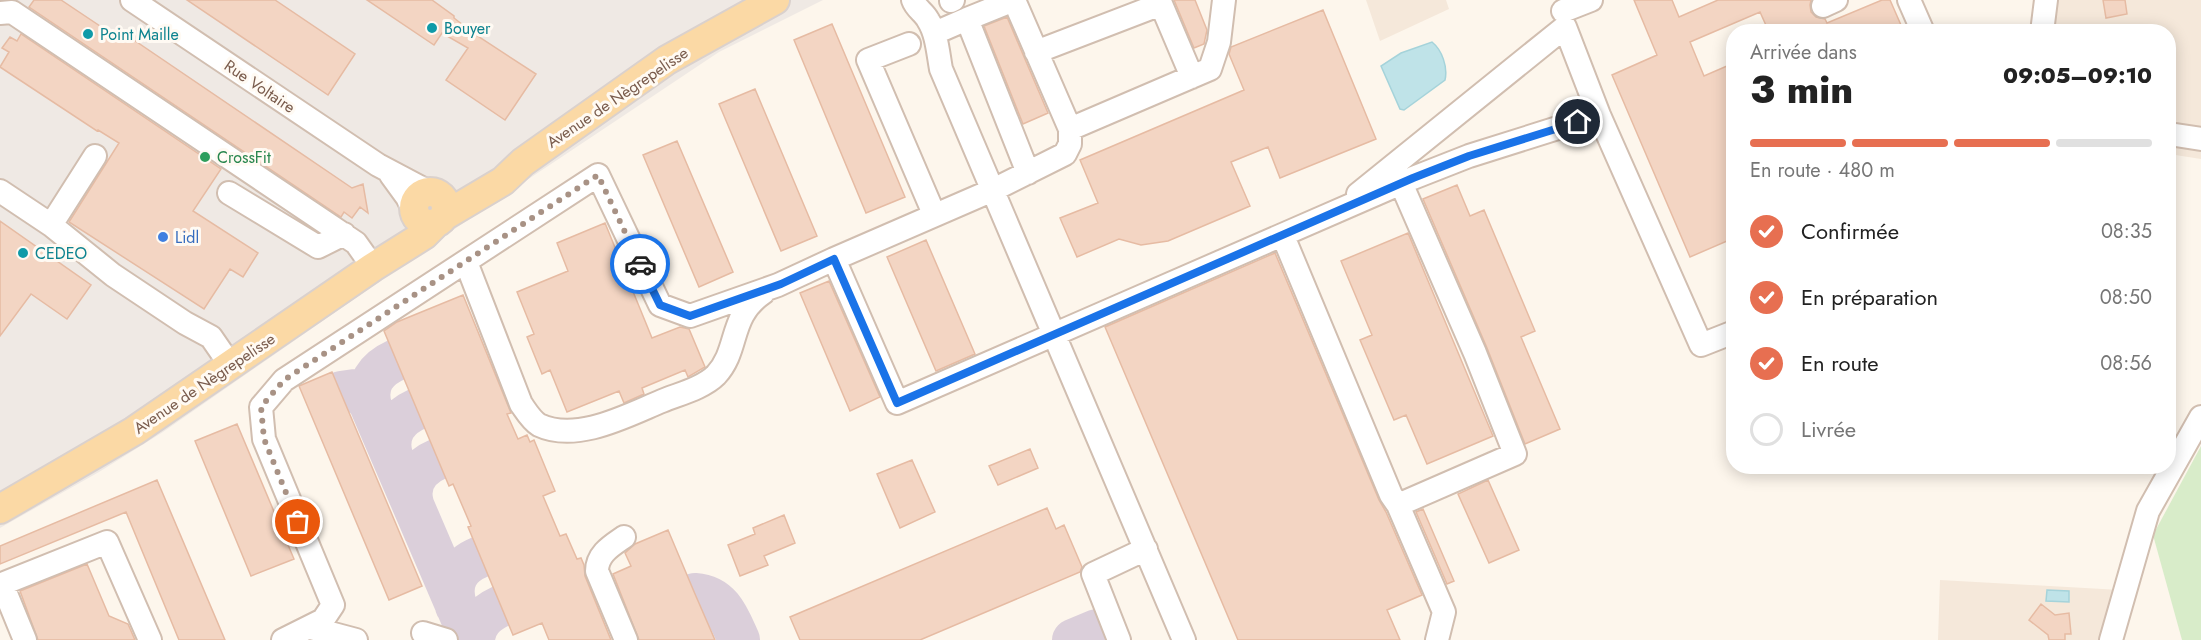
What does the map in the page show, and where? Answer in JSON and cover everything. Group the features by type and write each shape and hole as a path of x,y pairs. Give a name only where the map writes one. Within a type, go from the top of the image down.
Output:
{"main road":[{"name":"Avenue de Nègrepelisse","path":"0,509 134,431 373,267 424,235 428,208 471,182 523,162 667,60 776,0"}],"street":[{"name":"Rue Voltaire","path":"132,0 388,171 428,208"},
{"path":"283,640 323,620 333,605 264,439 261,407 284,380 598,175 660,305 690,316 778,285 934,214 993,190 1065,154 1070,144 1070,129 1014,0 944,29"},
{"path":"1070,129 1210,69 1219,42 1224,0"},
{"path":"1563,11 1591,0"},
{"path":"1909,0 1920,24"},
{"path":"2043,24 2046,0"},
{"path":"914,4 913,25 922,45 941,69 1184,640"},
{"path":"1036,52 1161,4 1192,77"},
{"path":"0,13 12,12 344,234 356,243 373,267"},
{"path":"967,19 1029,173"},
{"path":"1334,213 1565,27 1599,115 1701,345 1726,335"},
{"path":"909,44 868,60 934,214"},
{"path":"834,259 897,403 1401,183 1469,156 1599,115"},
{"path":"2176,135 2201,139"},
{"path":"51,225 95,156"},
{"path":"1398,505 1515,454 1475,353 1401,183"},
{"path":"0,191 51,225 113,275 185,323 211,337 231,366"},
{"path":"229,193 318,247 344,234"},
{"path":"1283,236 1391,495 1398,505 1444,612 1437,640"},
{"path":"466,261 521,404 538,424 555,429 578,430 607,424 699,386 714,376 726,357 744,311 751,302 778,285"},
{"path":"2176,462 2201,417"},
{"path":"2111,640 2148,512 2169,474"},
{"path":"624,537 599,557 597,572 627,640"},
{"path":"25,640 2,584 107,542 150,640"},
{"path":"1119,640 1093,574 1146,549"},
{"path":"311,627 356,640"},
{"path":"423,633 446,640"}],"shaded area":[{"path":"0,0 823,0 719,52 482,210 163,432 99,472 0,528"},
{"path":"1366,0 1446,0 1449,9 1380,41"},
{"path":"2035,0 2201,0 2201,159 2176,155 2176,24 2032,24"},
{"path":"1940,580 2138,591 2121,640 1938,640"}],"green space":[{"path":"2201,446 2201,640 2182,640 2153,535"}],"water":[{"path":"1432,42 1439,49 1443,59 1446,70 1445,80 1404,110 1400,109 1381,66 1401,53"},
{"path":"2047,590 2069,591 2069,602 2046,601"}],"building":[{"path":"34,0 61,0 121,40 125,34 352,188 363,184 368,213 360,207 352,218 344,212 341,217 29,7"},
{"path":"187,0 275,0 355,54 328,95"},
{"path":"367,0 432,0 476,35 536,74 505,120 446,80 468,48 442,33 434,45"},
{"path":"1174,0 1195,0 1207,30 1204,44 1194,48"},
{"path":"1634,0 1672,0 1679,17 1718,0 1811,0 1811,12 1816,17 1825,19 1827,23 1882,0 1890,0 1900,24 1765,24 1760,12 1732,24 1726,24 1726,27 1690,42 1704,76 1726,66 1726,241 1690,257 1612,75 1657,55"},
{"path":"2103,0 2125,0 2127,14 2106,18"},
{"path":"1323,10 1376,139 1280,178 1268,147 1231,162 1250,206 1168,241 1141,245 1119,239 1077,257 1060,218 1098,203 1080,160 1244,90 1229,54 1231,47"},
{"path":"1007,17 1048,113 1023,124 984,26"},
{"path":"832,24 905,197 866,213 794,40"},
{"path":"21,34 221,169 193,211 258,253 243,277 230,269 204,309 69,222 119,143 0,67 9,52 2,48 10,37 17,41"},
{"path":"755,89 817,236 781,251 719,104"},
{"path":"677,141 733,272 699,287 643,155"},
{"path":"1457,185 1470,216 1484,210 1535,331 1521,337 1560,429 1525,444 1487,348 1423,199"},
{"name":"CEDEO","path":"0,221 91,285 67,319 31,294 0,336"},
{"path":"605,223 652,338 680,327 689,329 705,367 688,377 685,370 642,388 644,394 624,403 619,391 567,412 550,370 542,374 527,337 534,334 517,292 568,271 557,243"},
{"path":"1408,233 1493,436 1427,464 1406,415 1394,420 1360,340 1372,335 1341,261"},
{"path":"926,240 975,354 936,371 887,257"},
{"path":"1275,253 1379,500 1422,595 1387,610 1400,640 1238,640 1105,327"},
{"path":"829,281 880,397 850,411 800,293"},
{"path":"463,295 511,413 507,414 518,439 527,435 530,442 534,440 555,491 543,496 560,536 566,534 577,559 581,558 585,576 611,640 549,640 542,623 513,635 468,527 471,526 453,484 449,486 384,331 397,322"},
{"path":"332,372 422,586 389,600 299,386"},
{"path":"237,424 294,559 251,576 195,441"},
{"path":"1030,449 1038,468 998,485 989,466"},
{"path":"912,460 935,512 900,528 877,474"},
{"path":"157,480 225,640 179,640 126,512 0,564 0,546"},
{"path":"1488,480 1519,550 1489,563 1458,494"},
{"path":"1047,508 1056,529 1064,525 1082,567 1080,572 920,640 800,640 790,617"},
{"path":"1423,509 1454,581 1447,584 1416,512"},
{"path":"784,515 795,543 764,556 768,565 740,576 728,545 755,534 753,528"},
{"path":"668,530 715,640 639,640 613,574 631,566 625,553 635,544"},
{"path":"87,564 109,616 128,624 135,640 38,640 20,591"},
{"path":"2041,604 2055,615 2069,613 2071,634 2065,634 2065,640 2049,640 2048,635 2029,620"}],"taxiway":[{"path":"371,406 370,391 374,378 383,368 396,360"},
{"path":"341,392 355,390 368,400 471,640"},
{"path":"392,456 391,441 395,428 404,417 417,409"},
{"path":"413,504 412,489 416,477 425,466 438,459"},
{"path":"456,606 454,589 457,576 466,565 480,557"},
{"path":"695,594 712,599 718,604 728,616 739,640"},
{"path":"474,640 482,619 501,606"},
{"path":"1073,640 1097,630"}],"way so far":[{"path":"298,522 264,439 262,423 261,407 284,380 598,175 640,264"}],"place":[{"name":"Bouyer","path":"432,28"},
{"name":"Point Maille","path":"88,34"},
{"name":"CrossFit","path":"205,157"},
{"name":"Lidl","path":"163,237"},
{"name":"CEDEO","path":"23,253"}],"route":[{"path":"640,264 660,305 690,316 781,284 834,259 897,403 1413,178 1469,156 1578,122"}]}
